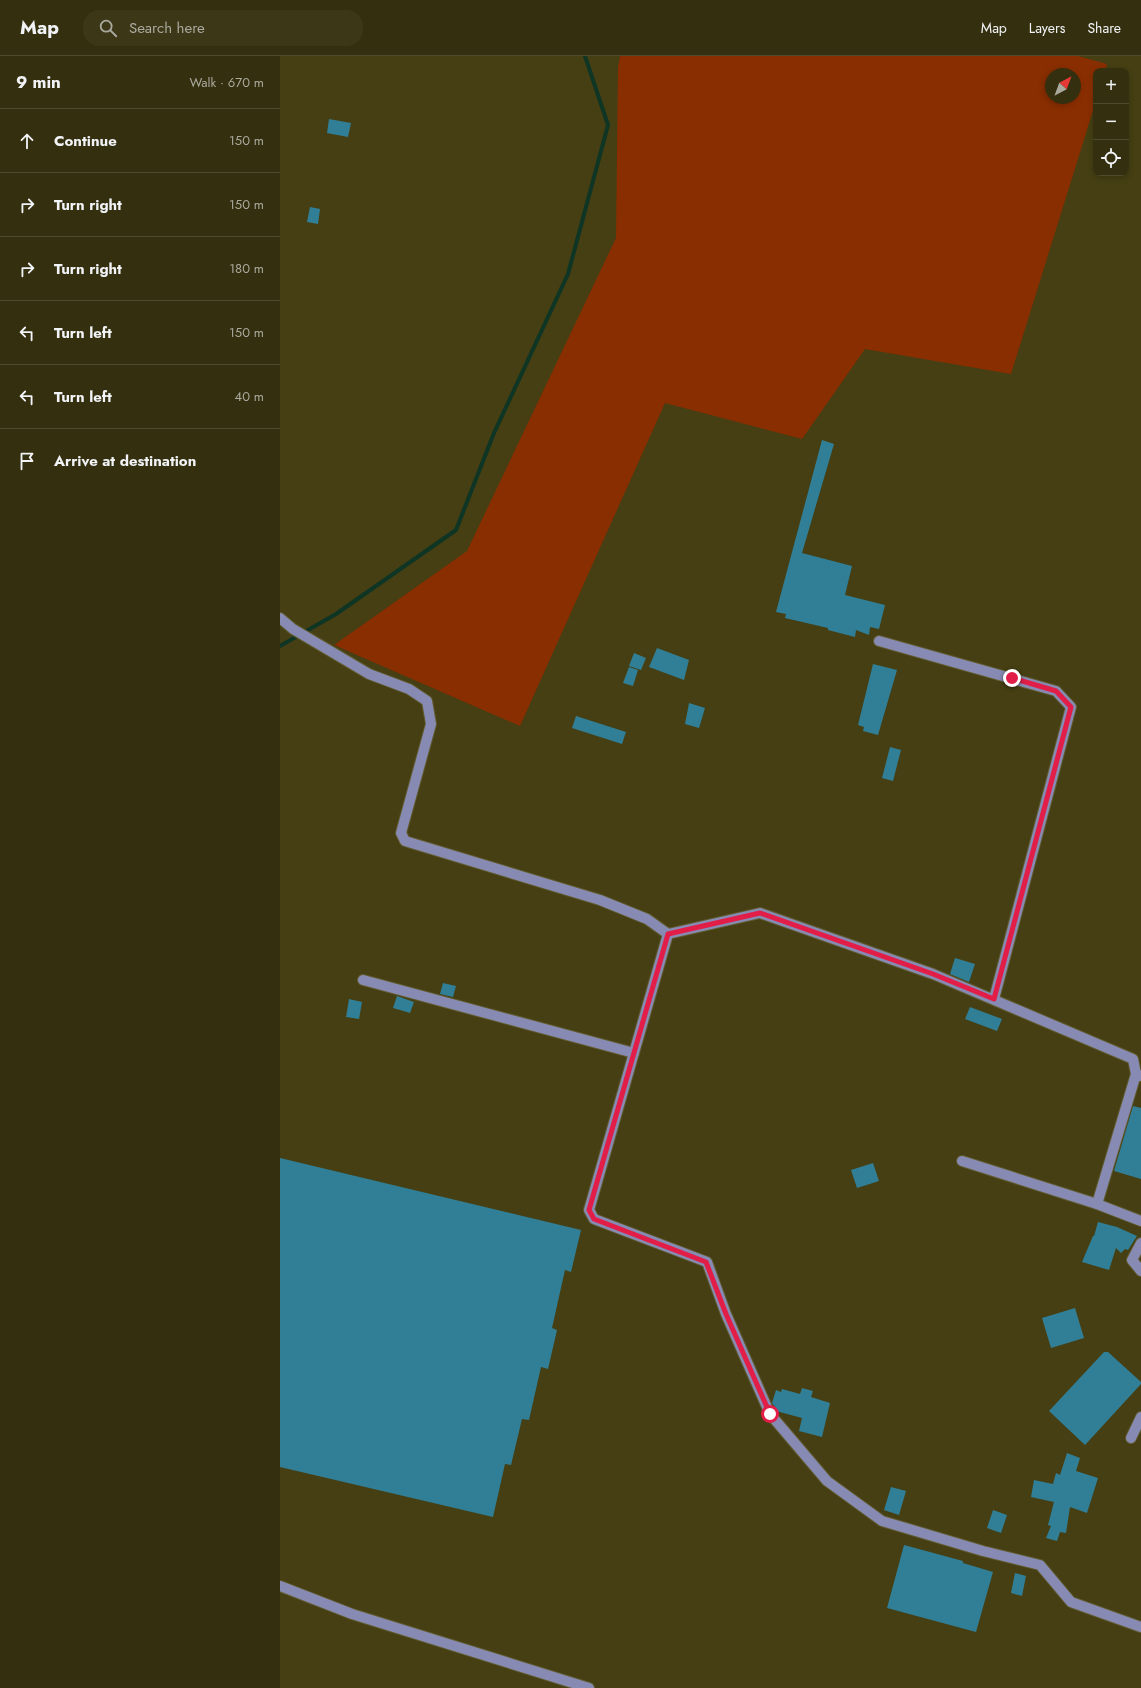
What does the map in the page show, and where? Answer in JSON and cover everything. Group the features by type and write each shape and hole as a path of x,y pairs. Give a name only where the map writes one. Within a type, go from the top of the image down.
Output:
{"street":[{"path":"280,618 293,629 369,674 409,689 427,701 431,724 401,833 405,840 600,900 647,919 668,934 760,913 933,974 1134,1058 1138,1075 1097,1204"},
{"path":"879,641 1056,691 1071,707 994,999"},
{"path":"668,934 589,1210 594,1219 706,1262 726,1314 770,1414 827,1481 882,1521 983,1551 1040,1565 1071,1602 1141,1627"},
{"path":"363,980 634,1053"},
{"path":"962,1161 1097,1204 1141,1221"},
{"path":"1141,1243 1132,1260 1141,1271"},
{"path":"1130,1438 1141,1417"},
{"path":"280,1586 352,1614 589,1688"}],"shaded area":[{"path":"620,56 1078,56 1107,64 1106,68 1093,68 1093,111 1011,374 865,349 802,439 665,403 520,726 334,645 467,551 616,238 618,68"}],"building":[{"path":"329,119 351,123 348,137 327,133"},
{"path":"310,207 320,209 318,224 307,222"},
{"path":"822,440 834,444 802,553 852,566 845,595 885,605 879,629 870,627 869,635 856,630 855,637 828,630 828,628 785,618 786,614 776,612"},
{"path":"657,648 689,660 684,680 649,667"},
{"path":"634,653 646,658 641,670 629,666"},
{"path":"873,664 897,670 878,735 863,731 864,727 858,725"},
{"path":"629,667 638,670 633,686 623,683"},
{"path":"689,703 705,708 699,728 685,724"},
{"path":"576,716 626,732 622,744 572,728"},
{"path":"890,747 901,750 893,781 882,778"},
{"path":"955,958 975,964 969,982 950,974"},
{"path":"443,983 456,986 453,997 440,994"},
{"path":"397,996 414,1002 410,1013 393,1008"},
{"path":"349,999 362,1002 359,1019 346,1017"},
{"path":"970,1007 1002,1019 997,1031 965,1019"},
{"path":"1133,1106 1141,1108 1141,1179 1114,1171"},
{"path":"280,1158 581,1230 571,1272 565,1270 552,1328 557,1330 548,1369 541,1367 529,1420 522,1419 511,1465 505,1464 493,1517 280,1467"},
{"path":"873,1163 879,1181 857,1188 851,1170"},
{"path":"1098,1222 1117,1227 1137,1236 1128,1250 1125,1249 1121,1253 1116,1248 1109,1270 1082,1262 1094,1236"},
{"path":"1075,1308 1084,1338 1051,1348 1042,1318"},
{"path":"1104,1352 1108,1352 1141,1382 1141,1384 1085,1445 1049,1411"},
{"path":"802,1388 813,1391 811,1397 830,1403 822,1437 799,1431 802,1418 776,1411 776,1408 772,1403 776,1390 781,1392 782,1389 800,1394"},
{"path":"1067,1453 1080,1458 1076,1471 1098,1478 1087,1513 1070,1507 1066,1533 1060,1532 1057,1541 1046,1538 1051,1526 1048,1525 1054,1502 1031,1497 1034,1480 1053,1484 1056,1473 1060,1475"},
{"path":"891,1487 906,1491 899,1515 884,1510"},
{"path":"993,1510 1007,1515 1001,1533 987,1528"},
{"path":"904,1545 963,1561 963,1563 993,1572 976,1632 887,1608"},
{"path":"1015,1573 1026,1576 1022,1596 1011,1593"}],"waterway":[{"path":"280,646 336,614 456,530 494,433 568,274 608,125 585,56"}],"route":[{"path":"770,1414 726,1314 706,1262 594,1219 589,1210 668,934 760,913 933,974 994,999 1071,707 1056,691 1012,678"}]}
